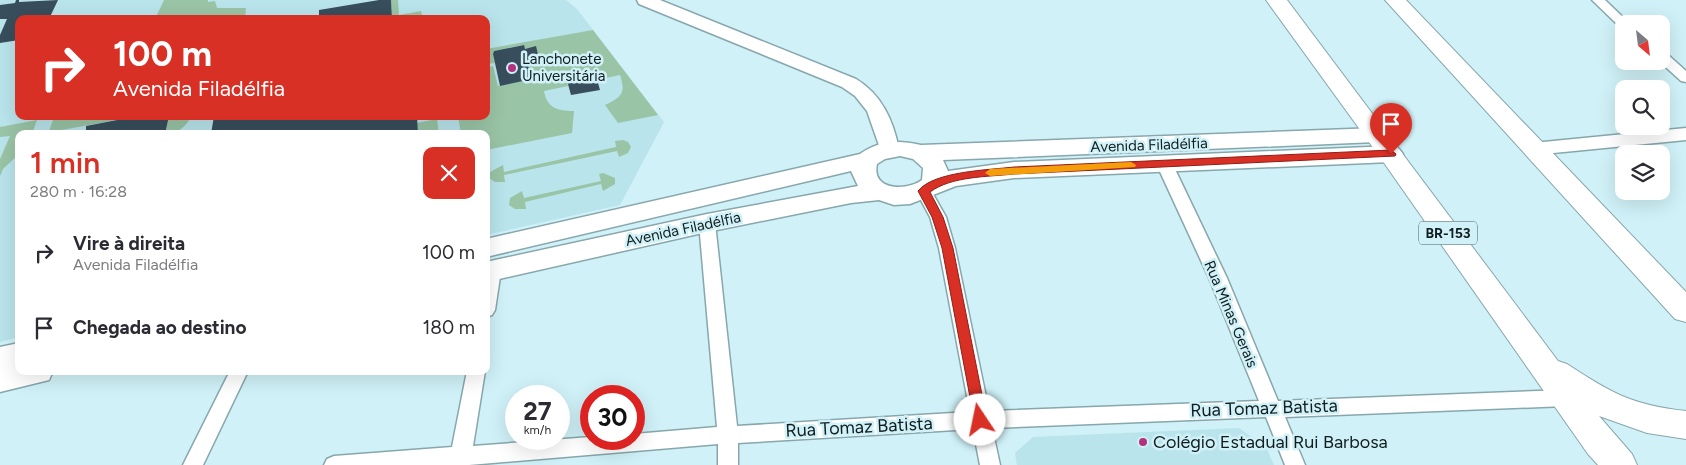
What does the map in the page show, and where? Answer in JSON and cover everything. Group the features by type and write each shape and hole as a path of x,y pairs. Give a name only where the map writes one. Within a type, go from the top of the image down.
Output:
{"highway":[{"path":"1381,0 1402,9 1686,311"},
{"name":"BR-153","path":"1285,5 1611,458"},
{"path":"1539,360 1594,399 1616,410 1640,419 1686,425"}],"main road":[{"name":"Avenida Filadélfia","path":"921,153 1384,144"},
{"name":"Avenida Filadélfia","path":"928,188 961,177 1014,170 1164,164 1384,144"},
{"path":"889,149 911,150 921,153 934,164 937,171 928,188 902,196 880,192 866,181 863,167 866,160 872,155 889,149"},
{"name":"Avenida Filadélfia","path":"490,262 866,160"},
{"name":"Avenida Filadélfia","path":"490,263 851,195 880,192"},
{"path":"0,359 15,356"},
{"path":"0,380 21,375"}],"street":[{"path":"645,0 791,59 860,90 872,102 878,114 885,130 889,149"},
{"path":"1598,0 1615,16"},
{"path":"1670,64 1686,78"},
{"path":"1533,149 1686,134"},
{"name":"Rua Minas Gerais","path":"1164,164 1218,278 1295,465"},
{"path":"928,188 947,248 990,465"},
{"path":"708,223 728,435 728,465"},
{"path":"193,465 237,375"},
{"path":"461,460 475,375"},
{"name":"Rua Tomaz Batista","path":"334,465 461,460 728,435 980,420 1566,398"}],"shaded area":[{"path":"0,0 566,0 577,9 664,122 620,205 490,234 490,130 15,130 15,338 0,342"},
{"name":"Colégio Estadual Rui Barbosa","path":"1239,428 1266,447 1274,465 1017,465 1015,453 1033,437"}],"green space":[{"path":"164,0 208,0 208,2 215,1 217,8 246,8 245,15 157,15"},
{"path":"391,0 398,0 399,15 392,15"},
{"path":"421,11 422,15 399,15"},
{"path":"593,30 658,115 618,123 605,105 621,94 623,86 620,75 597,80 594,72 566,77 568,86 544,91 550,105 558,109 574,111 572,133 490,149 490,130 460,130 459,120 490,120 490,67 493,66 498,86 531,79 528,65 531,59 539,57 536,47 525,49 523,45 494,51 495,63 490,64 490,48"},
{"path":"37,120 33,130 15,130 15,158 3,169 0,176 0,159 10,136 0,137 0,127"},
{"path":"53,120 116,120 62,130 49,130"},
{"path":"168,120 189,120 179,130 166,130"},
{"path":"437,120 438,130 418,130 417,123"},
{"path":"623,140 628,142 631,147 628,153 619,157 617,151 504,175 505,182 495,182 490,179 490,172 503,165 504,172 616,147 615,141"},
{"path":"603,173 615,178 615,184 603,191 601,184 525,202 526,209 515,209 509,205 510,198 522,191 524,198 601,181 599,174"}],"building":[{"path":"16,0 19,0 19,2 58,0 51,15 15,15 15,41 0,43 0,35 7,19 0,19 0,5 15,3"},
{"path":"379,0 391,0 392,15 319,15 319,10"},
{"name":"Lanchonete Universitária","path":"524,45 525,49 536,46 540,62 528,65 532,79 500,86 494,51"},
{"path":"595,72 600,90 571,95 566,77"},
{"path":"117,120 168,120 166,130 86,130 86,126"},
{"path":"213,120 417,120 418,130 212,130"}],"slow traffic":[{"path":"990,173 1014,170 1131,165"}],"place":[{"name":"Lanchonete Universitária","path":"512,68"},
{"name":"Colégio Estadual Rui Barbosa","path":"1143,442"}],"route":[{"path":"980,420 947,248 938,217 924,191 932,185 975,174 1014,170 1391,154"}]}
